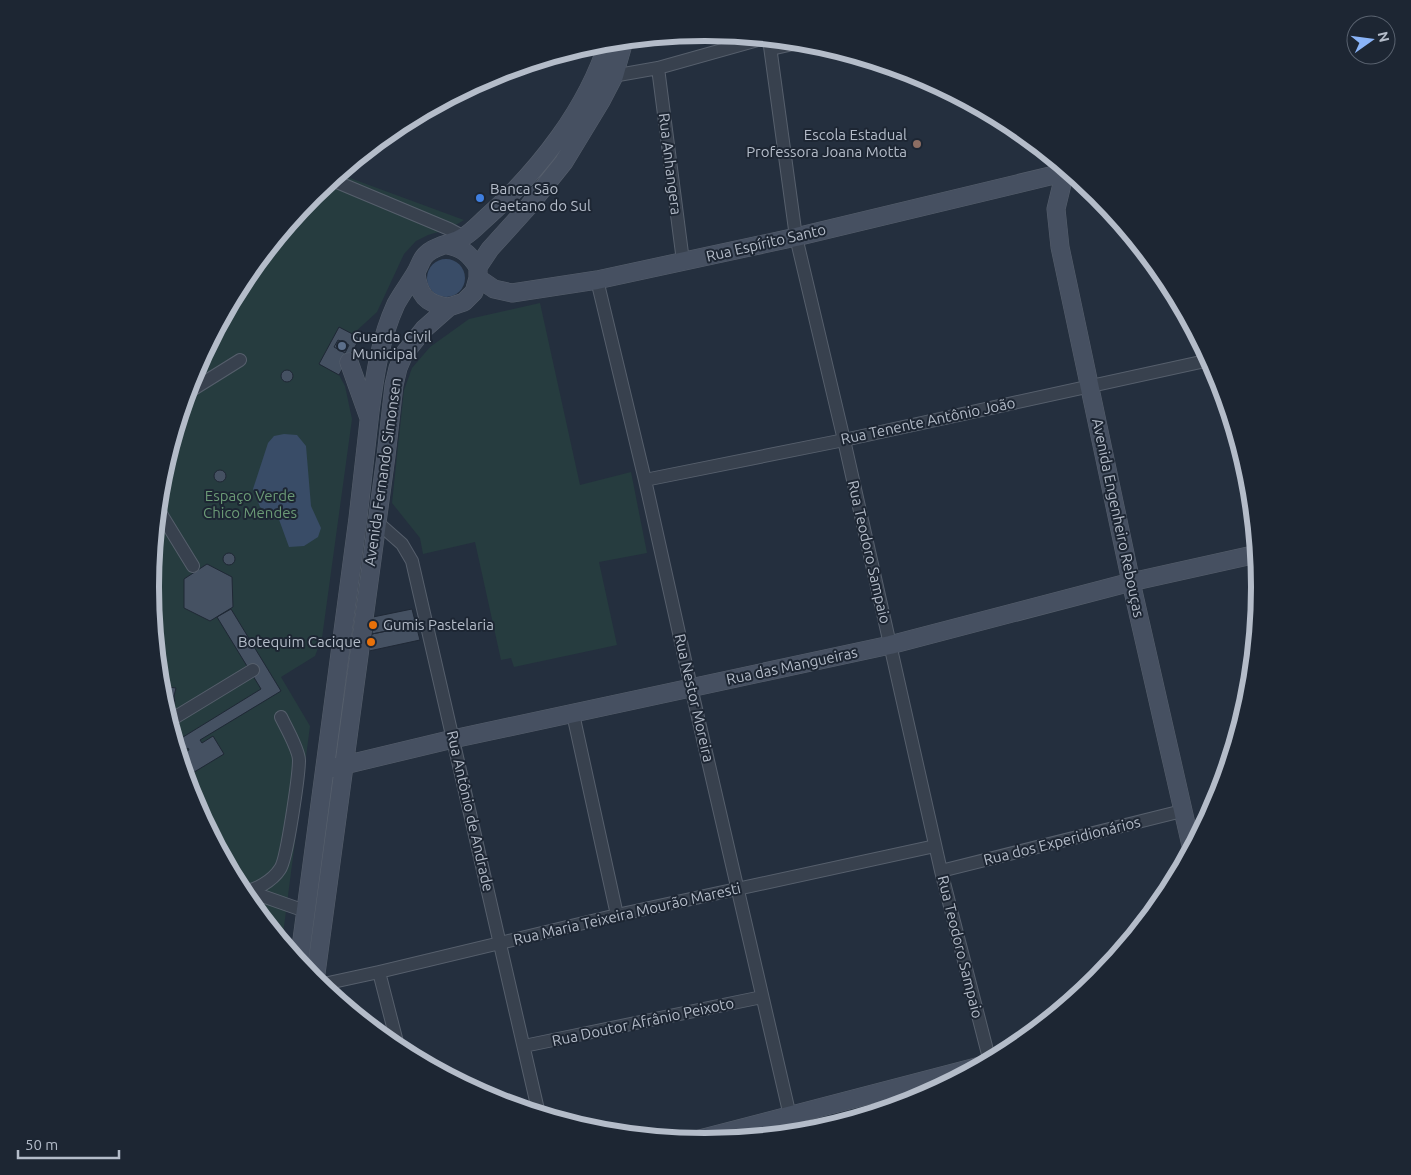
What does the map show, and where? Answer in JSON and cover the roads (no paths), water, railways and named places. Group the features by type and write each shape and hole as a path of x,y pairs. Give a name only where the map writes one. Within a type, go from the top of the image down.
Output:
{"main road":[{"name":"Avenida Fernando Simonsen","path":"315,970 386,456 394,385 398,368 410,344 424,329 448,307 464,302 474,292 478,273 490,249 528,207 564,162 601,101 614,76 622,48"},
{"name":"Avenida Fernando Simonsen","path":"300,954 375,371 383,338 400,297 426,253 436,247 464,237 526,179 549,150 586,93 605,51"},
{"name":"Rua Espírito Santo","path":"478,273 494,288 512,294 597,280 796,237 1064,175"},
{"name":"Avenida Engenheiro Rebouças","path":"1066,177 1056,208 1056,223 1131,582 1189,840"},
{"path":"446,245 457,247 466,252 478,273"},
{"path":"416,272 418,286 426,299 438,306 448,307"},
{"path":"349,362 369,420"},
{"name":"Rua das Mangueiras","path":"324,770 453,739 890,645 1131,582 1251,555"},
{"path":"765,1130 790,1116 957,1072"}],"street":[{"path":"593,79 658,68 759,44"},
{"name":"Rua Teodoro Sampaio","path":"768,45 796,237 844,440 941,871 988,1055"},
{"name":"Rua Anhangera","path":"658,68 683,261"},
{"path":"339,183 464,237"},
{"name":"Rua Nestor Moreira","path":"597,280 645,480 790,1116"},
{"path":"198,387 240,360"},
{"name":"Rua Tenente Antônio João","path":"645,480 844,440 1202,362"},
{"path":"164,518 193,566"},
{"name":"Rua Antônio de Andrade","path":"376,521 402,544 412,561 538,1107"},
{"path":"175,717 253,670"},
{"path":"573,714 617,915"},
{"path":"250,890 262,886 281,869 289,836 299,758 281,717"},
{"name":"Rua dos Experidionários","path":"941,871 1182,811"},
{"name":"Rua Maria Teixeira Mourão Maresti","path":"329,983 617,915 936,846"},
{"path":"253,894 306,911"},
{"path":"379,972 396,1038"},
{"name":"Rua Doutor Afrânio Peixoto","path":"524,1046 762,997"}],"water":[{"path":"446,259 460,264 465,278 460,292 446,297 432,292 427,278 432,264"},
{"path":"284,434 297,435 306,446 311,506 321,528 318,537 304,546 289,547 277,514 268,512 260,507 253,489 268,443 274,436"}],"place":[{"name":"Escola Estadual Professora Joana Motta","path":"917,144"},
{"name":"Banca São Caetano do Sul","path":"480,198"},
{"name":"Guarda Civil Municipal","path":"342,346"},
{"name":"Gumis Pastelaria","path":"373,625"},
{"name":"Botequim Cacique","path":"371,642"}],"park label":[{"name":"Espaço Verde Chico Mendes","path":"250,504"}]}
